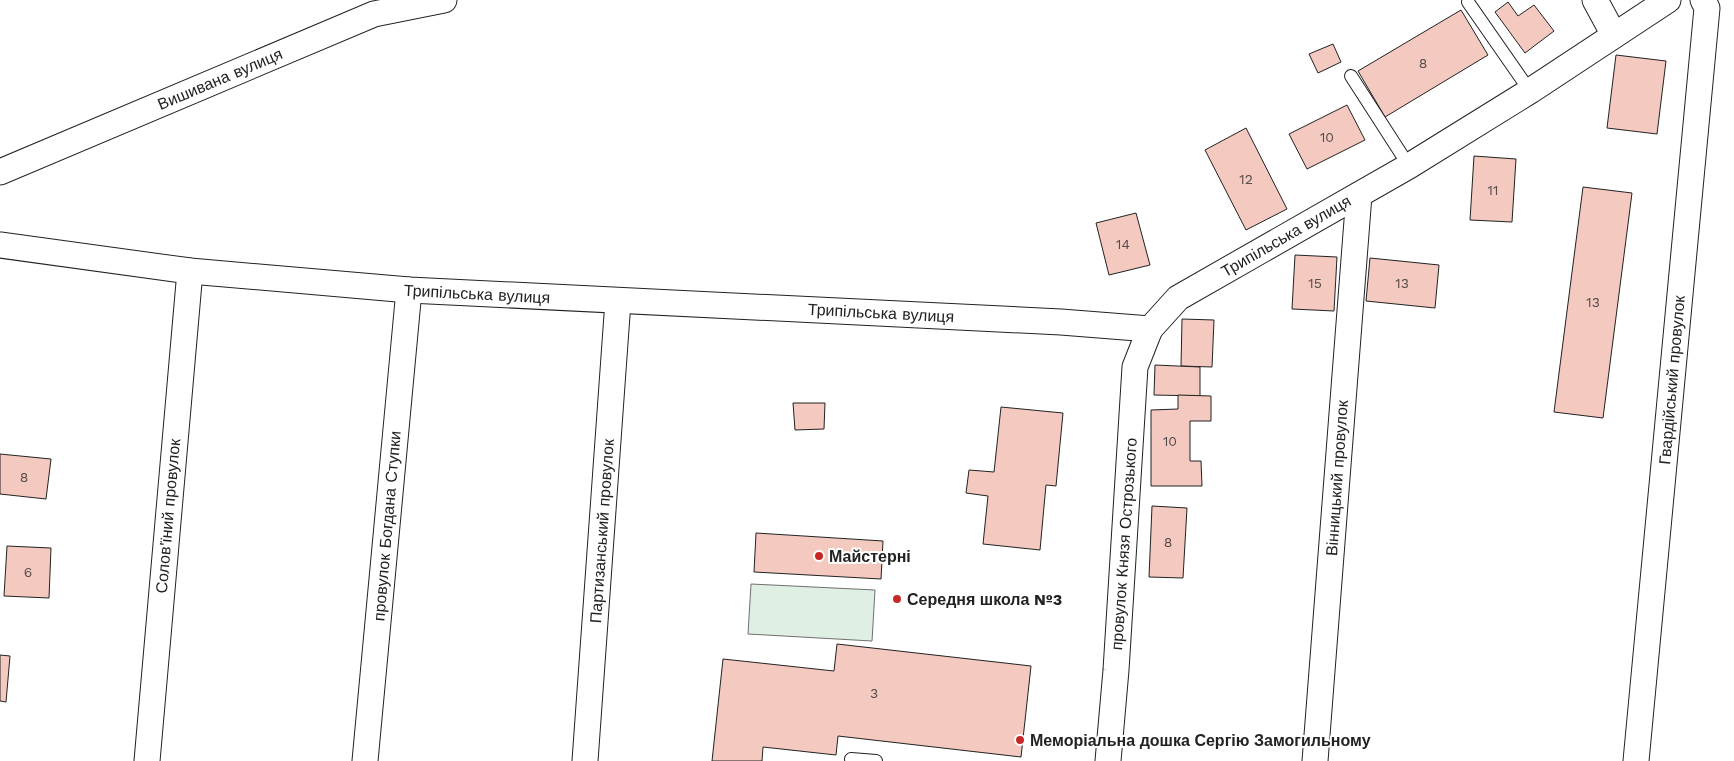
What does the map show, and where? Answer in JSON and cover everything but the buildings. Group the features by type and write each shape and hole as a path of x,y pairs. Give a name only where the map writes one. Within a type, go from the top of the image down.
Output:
{"street":[{"name":"Вишивана вулиця","path":"0,172 374,14 444,0"},
{"path":"1595,0 1614,35"},
{"name":"Трипільська вулиця","path":"0,245 190,271 409,290 1061,322 1150,329 1178,298 1409,166 1530,91 1668,0"},
{"name":"Гвардійський провулок","path":"1636,761 1707,8 1703,0"},
{"name":"Вінницький провулок","path":"1316,761 1359,195"},
{"name":"Солов'їний провулок","path":"147,761 190,271"},
{"name":"провулок Богдана Ступки","path":"365,761 409,290"},
{"name":"Партизанський провулок","path":"585,761 618,301"},
{"name":"провулок Князя Острозького","path":"1108,761 1116,670 1135,367 1150,329"}],"lane":[{"path":"1468,2 1530,91"},
{"path":"1351,76 1409,166"},
{"path":"851,758 876,761"}],"green space":[{"path":"751,584 875,590 872,641 748,634"}],"place":[{"name":"Майстерні","path":"819,556"},
{"name":"Середня школа №3","path":"897,599"},
{"name":"Меморіальна дошка Сергію Замогильному","path":"1020,740"}]}
